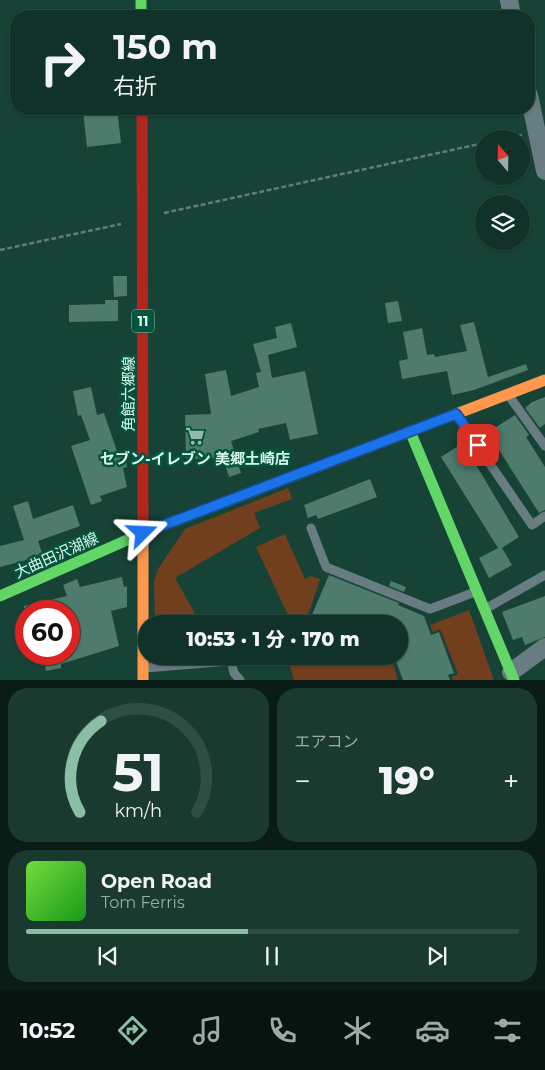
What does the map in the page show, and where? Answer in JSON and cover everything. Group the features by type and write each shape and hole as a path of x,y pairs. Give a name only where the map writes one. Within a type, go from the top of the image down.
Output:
{"main road":[{"name":"角館六郷線","path":"142,115 143,674"},
{"name":"大曲田沢湖線","path":"0,596 143,533 545,380"},
{"path":"410,431 513,676"}],"street":[{"path":"533,115 545,172"},
{"path":"513,676 545,647"}],"lane":[{"path":"507,394 545,446"},
{"path":"456,414 532,525 545,516"},
{"path":"311,528 326,567 430,609 477,591"},
{"path":"485,609 545,575"},
{"path":"143,674 193,665"},
{"path":"233,665 234,673 240,680"}],"path":[{"path":"0,250 475,145"}],"shaded area":[{"path":"288,488 292,499 254,513 260,528 175,578 196,615 155,615 154,581 158,569 185,529"},
{"path":"285,534 305,579 311,576 320,579 308,615 288,615 256,547"},
{"path":"469,610 494,680 453,680 452,677 458,674 440,629 433,632 430,625"},
{"path":"290,665 393,665 398,680 294,680"}],"building":[{"path":"83,115 118,115 121,143 87,147"},
{"path":"113,276 127,276 127,296 114,297"},
{"path":"105,300 118,300 118,321 69,322 69,305 105,304"},
{"path":"398,301 402,321 388,323 385,303"},
{"path":"474,322 488,377 526,364 528,370 474,390 452,395 447,371 402,379 399,361 408,359 403,332 422,328 427,355 434,354 435,357 467,351 460,325"},
{"path":"291,323 297,347 268,355 272,378 305,371 318,434 290,440 286,423 258,429 259,432 231,441 241,473 229,477 223,458 186,459 185,415 211,414 205,374 226,370 231,396 259,387 256,373 261,372 253,344 277,338 275,327"},
{"path":"91,387 97,415 104,413 118,454 125,451 127,467 123,468 127,487 100,496 102,501 91,505 71,446 90,440 81,415 78,416 73,391"},
{"path":"545,397 545,424 540,428 525,408 532,402"},
{"path":"515,415 529,435 526,437 545,467 545,510 539,513 499,450 496,452 485,434"},
{"path":"463,443 519,537 502,548 512,565 489,578 479,558 498,548 441,457"},
{"path":"370,479 377,497 318,519 316,515 308,518 304,505"},
{"path":"28,501 33,519 73,505 80,526 38,541 42,553 23,561 0,567 0,546 24,540 13,506"},
{"path":"329,575 399,603 398,605 424,616 431,635 439,632 454,673 448,675 450,680 403,680 397,665 408,665 408,615 312,615"},
{"path":"122,577 124,587 127,586 127,607 111,611 119,646 80,658 80,600 50,600 67,596 63,585 77,579 80,587"},
{"path":"391,581 406,587 404,592 389,586"},
{"path":"545,596 545,637 525,645 522,637 513,640 502,612"},
{"path":"45,665 61,665 61,668 46,671"}],"traffic: fast":[{"path":"141,0 141,10"},
{"path":"410,431 514,680"},
{"path":"0,596 143,533 228,501"}],"traffic: slow":[{"path":"228,501 545,380"},
{"path":"143,524 143,680"}],"traffic: jam":[{"path":"142,115 143,524"}],"place":[{"name":"セブン-イレブン 美郷土崎店","path":"195,436"}],"route":[{"path":"143,533 456,414 478,445"}]}
